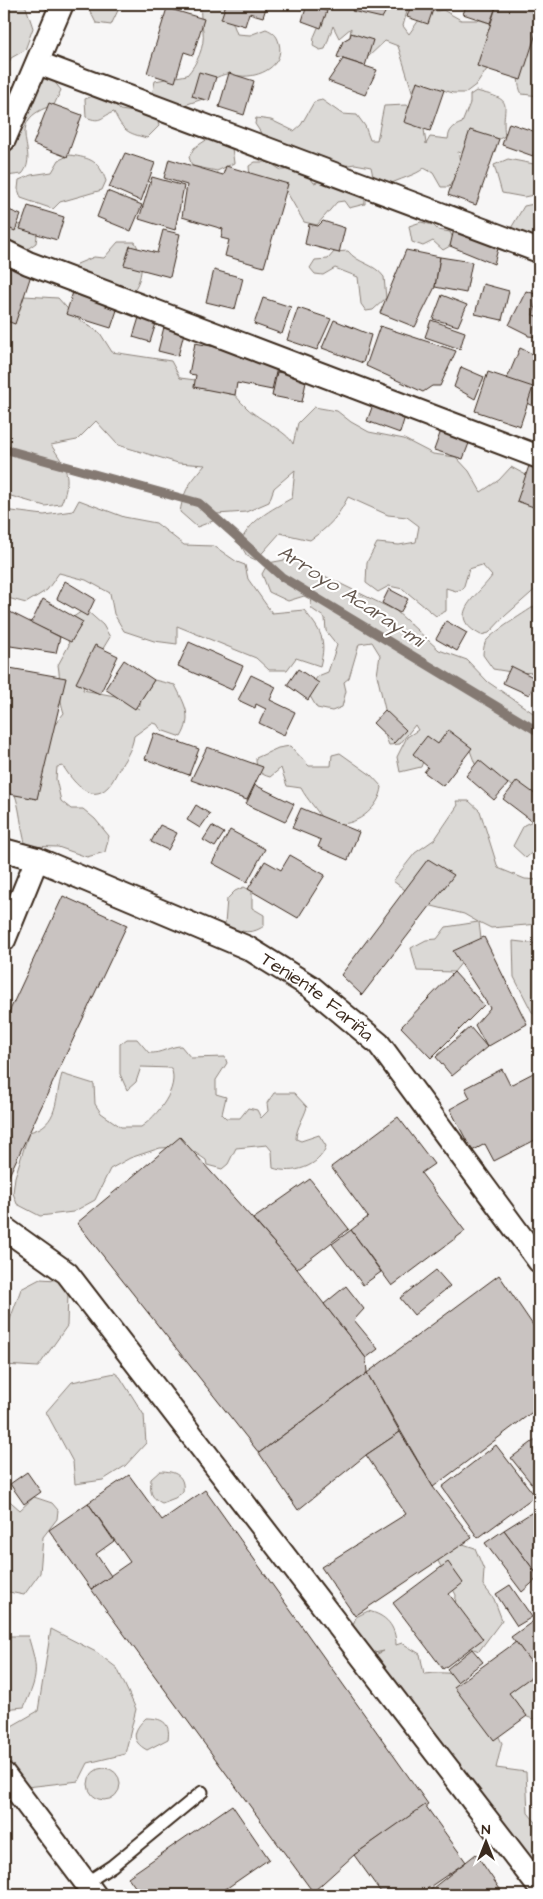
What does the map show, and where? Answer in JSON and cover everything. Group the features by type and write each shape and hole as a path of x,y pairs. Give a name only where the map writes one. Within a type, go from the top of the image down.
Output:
{"street":[{"path":"4,140 62,4"},
{"path":"38,62 539,251"},
{"path":"4,251 46,270 539,457"},
{"name":"Teniente Fariña","path":"4,850 37,859 248,948 311,987 379,1044 539,1261"},
{"path":"4,940 37,859"},
{"path":"4,1228 68,1273 539,1887"},
{"path":"4,1774 91,1889"}],"lane":[{"path":"91,1889 112,1866 202,1792"}],"shaded area":[{"path":"4,4 21,4 26,7 33,28 25,50 11,58 4,72"},
{"path":"80,4 121,4 111,25 96,23 88,7"},
{"path":"202,4 226,4 237,34 250,35 266,29 273,33 279,43 280,51 278,58 269,69 262,73 247,76 226,74 213,79 208,95 203,99 178,107 157,100 153,91 155,81 187,75 197,60 203,37"},
{"path":"318,4 409,4 403,26 409,34 424,13 443,10 461,20 480,20 490,23 494,37 487,69 477,84 465,93 453,93 433,87 413,94 398,46 385,41 368,57 343,59 341,46 343,41 350,37 351,28 339,38 333,26 325,49 320,50 313,46 314,37 323,16"},
{"path":"539,26 539,96 522,94 519,87 519,69 525,49"},
{"path":"29,76 53,80 61,90 54,105 38,112 29,119 25,128 27,165 22,174 6,176 4,174 4,92"},
{"path":"476,91 489,94 503,101 505,105 505,136 499,139 492,137 484,141 472,156 458,152 459,167 449,187 441,187 433,173 424,168 417,173 386,186 374,181 371,167 355,164 322,169 261,133 255,124 256,118 271,120 294,131 301,125 314,102 322,100 342,114 357,115 365,126 370,140 377,140 384,106 406,105 415,107 424,129 426,144 430,137 448,139 452,129 462,123 470,103 470,95"},
{"path":"98,94 110,98 120,110 148,114 157,119 159,126 147,138 126,130 114,112 98,120 86,117 85,99"},
{"path":"214,135 232,148 234,163 217,171 192,166 189,157 194,148"},
{"path":"70,155 89,159 97,165 106,181 102,190 60,202 53,209 21,198 18,189 19,180 31,175 52,172 59,160"},
{"path":"508,159 539,165 538,194 524,197 502,193 494,165"},
{"path":"255,162 269,162 281,170 304,169 314,183 327,179 365,194 365,204 349,208 344,201 337,202 317,225 304,222 281,182 250,178 249,166"},
{"path":"539,203 539,241 510,230 524,206"},
{"path":"421,222 433,225 438,230 450,232 453,238 450,246 443,250 433,241 423,246 412,242 409,226"},
{"path":"22,224 33,228 37,236 36,243 26,250 4,247 7,231"},
{"path":"118,242 135,242 140,255 140,275 131,294 72,275 77,264 94,257 104,258"},
{"path":"348,251 356,259 376,269 384,277 386,298 373,310 366,311 361,304 358,277 335,268 323,275 315,274 310,268 315,260 328,259 334,252"},
{"path":"24,296 58,298 74,316 100,333 112,352 171,361 180,378 226,384 247,408 279,430 293,444 298,423 314,407 337,411 351,422 369,432 404,439 433,454 456,457 469,471 481,492 499,480 511,467 526,475 529,494 539,513 539,586 489,633 481,635 470,628 465,621 464,614 472,599 492,576 482,565 469,569 463,589 456,591 446,588 446,611 436,616 403,589 389,586 378,592 366,583 367,562 377,543 399,545 416,542 419,526 407,517 388,515 348,497 332,521 310,540 280,533 256,560 247,556 240,544 254,523 292,498 295,470 274,488 269,502 246,512 217,514 213,521 197,527 180,512 186,491 205,465 178,463 118,445 96,421 77,440 51,445 66,472 67,486 61,504 45,506 4,494 4,311"},
{"path":"79,500 124,517 156,523 184,545 214,546 237,562 245,565 248,579 272,613 304,610 310,617 321,636 323,649 320,666 296,658 287,670 269,670 256,658 177,626 177,644 154,641 124,631 114,614 110,593 86,580 59,573 47,590 26,603 4,597 4,510 44,515 73,511"},
{"path":"290,559 396,611 439,650 467,660 488,682 539,717 539,792 528,795 475,764 468,745 428,748 421,767 400,772 397,757 407,737 418,730 415,725 400,744 389,745 385,735 387,718 377,675 380,655 372,642 359,644 349,678 344,682 346,691 342,707 332,711 317,708 307,691 318,676 328,672 337,645 326,631 325,618 312,609 310,599 304,596 288,601 269,592 262,574 268,563"},
{"path":"539,603 539,673 493,669 483,655 485,643 501,628"},
{"path":"85,609 103,625 110,637 87,675 83,690 115,696 139,709 141,700 154,680 175,685 187,717 185,730 181,737 161,730 157,724 152,723 134,736 130,750 113,780 101,792 95,793 84,790 74,781 63,766 57,767 56,779 61,801 71,809 83,809 95,819 109,836 105,852 87,857 58,847 26,846 17,800 10,783 4,776 4,750 53,727 64,713 58,665 69,645 67,635 69,620"},
{"path":"290,746 309,766 331,766 332,755 340,753 371,775 382,787 373,807 361,818 346,823 334,824 322,820 301,788 287,786 281,768 270,777 261,773 257,766 256,758 278,748"},
{"path":"456,801 469,801 480,811 498,868 525,879 539,880 539,924 491,928 479,922 481,939 454,972 417,971 411,948 426,940 437,939 446,927 478,922 464,914 424,904 393,881 415,853 435,839 458,805"},
{"path":"539,818 539,846 526,858 513,846 524,825"},
{"path":"244,887 252,891 252,908 264,915 264,926 249,932 235,929 225,924 227,899 235,891"},
{"path":"513,941 539,944 539,1019 532,1012 514,977"},
{"path":"127,1039 137,1039 149,1053 181,1046 191,1058 225,1057 227,1063 216,1080 216,1094 226,1097 222,1114 226,1118 240,1118 248,1108 257,1110 261,1118 268,1111 267,1103 274,1093 294,1093 307,1107 297,1131 296,1139 301,1141 319,1135 326,1146 323,1153 312,1164 304,1168 280,1170 273,1168 272,1151 267,1145 236,1148 228,1164 222,1169 207,1165 206,1160 190,1149 182,1147 160,1148 130,1158 110,1169 95,1200 73,1212 40,1216 17,1204 13,1193 15,1177 29,1132 39,1129 51,1117 62,1074 94,1084 95,1104 101,1113 121,1127 141,1127 160,1109 170,1093 173,1076 171,1068 141,1067 136,1082 127,1090 120,1074 120,1044"},
{"path":"40,1279 57,1280 68,1292 67,1326 38,1367 4,1365 4,1326 8,1325 21,1289"},
{"path":"115,1373 120,1377 144,1415 146,1443 125,1466 103,1480 75,1484 73,1462 46,1412 72,1382"},
{"path":"160,1471 178,1475 181,1478 183,1487 183,1492 175,1498 162,1503 155,1499 151,1487 151,1479"},
{"path":"4,1496 20,1510 34,1497 52,1503 58,1510 57,1519 43,1537 40,1573 24,1595 4,1591"},
{"path":"463,1544 475,1548 484,1570 483,1585 494,1599 502,1620 479,1651 463,1645 455,1610 456,1595 438,1561 450,1548"},
{"path":"368,1611 380,1615 389,1622 396,1638 396,1645 402,1643 420,1654 424,1674 443,1673 457,1675 467,1681 473,1688 502,1743 496,1768 526,1772 528,1813 539,1826 539,1870 482,1830 463,1809 455,1788 375,1655 384,1651 369,1654 352,1627 356,1617"},
{"path":"51,1629 96,1652 117,1668 136,1709 125,1754 88,1763 79,1781 27,1787 4,1758 10,1727 38,1711"},
{"path":"4,1636 28,1636 35,1672 32,1687 24,1707 4,1709"},
{"path":"519,1677 539,1681 539,1716 533,1719 511,1711 504,1683"},
{"path":"146,1718 164,1722 169,1733 168,1739 147,1750 138,1743 135,1735 138,1727"},
{"path":"104,1768 116,1772 120,1784 116,1796 104,1800 92,1796 88,1784 92,1772"}],"building":[{"path":"226,4 267,5 263,17 249,13 245,26 221,19"},
{"path":"355,4 390,4 382,18 352,11"},
{"path":"407,4 435,4 428,24 407,17 411,5"},
{"path":"467,4 497,4 490,23 463,14"},
{"path":"497,4 539,4 539,24 521,80 477,66"},
{"path":"307,5 327,11 321,28 302,21"},
{"path":"167,8 204,19 193,55 184,52 175,82 147,73"},
{"path":"351,33 373,40 365,66 337,57 343,41 350,37"},
{"path":"343,59 377,70 365,95 328,81"},
{"path":"199,72 216,77 209,101 192,96"},
{"path":"229,73 254,81 244,115 219,107"},
{"path":"417,81 444,90 430,131 404,122"},
{"path":"49,103 82,115 67,157 33,144"},
{"path":"509,123 539,133 533,156 502,145"},
{"path":"470,130 499,139 476,205 448,195"},
{"path":"125,153 155,163 141,201 109,187"},
{"path":"169,159 223,175 226,166 288,184 264,267 225,256 229,240 221,238 223,229 182,217 187,185 164,178"},
{"path":"152,177 184,186 175,230 139,219"},
{"path":"107,191 142,205 131,231 97,217"},
{"path":"28,206 64,217 57,240 20,229"},
{"path":"4,208 21,215 15,231 4,226"},
{"path":"323,221 345,228 339,253 305,244 309,224 318,226"},
{"path":"455,225 500,241 494,264 450,246"},
{"path":"163,230 180,234 170,277 124,265 130,246 157,253"},
{"path":"406,250 440,257 435,287 415,327 380,313"},
{"path":"440,257 472,262 466,293 435,287"},
{"path":"4,265 31,275 15,324 4,320"},
{"path":"214,270 243,278 235,309 206,302"},
{"path":"483,284 509,291 502,320 475,314"},
{"path":"74,289 119,304 111,328 66,314"},
{"path":"526,291 539,295 539,337 528,336 509,325"},
{"path":"539,294 539,317 533,315"},
{"path":"442,295 467,305 458,326 433,319"},
{"path":"263,298 291,307 282,334 254,324"},
{"path":"298,308 331,319 317,350 287,340"},
{"path":"141,311 158,317 150,342 133,337"},
{"path":"334,320 371,335 363,363 322,348"},
{"path":"431,320 465,332 460,349 425,337"},
{"path":"380,326 456,351 440,386 432,386 423,392 366,366"},
{"path":"164,327 184,333 178,356 158,351"},
{"path":"195,343 279,359 272,390 237,383 235,395 194,387 196,375 189,374"},
{"path":"520,348 539,357 539,409 502,391"},
{"path":"461,367 484,377 475,399 454,387"},
{"path":"277,372 307,377 302,402 272,396"},
{"path":"488,372 533,387 520,426 475,411"},
{"path":"374,402 406,413 400,433 367,421"},
{"path":"442,428 471,438 463,459 434,450"},
{"path":"532,457 539,460 539,509 517,501"},
{"path":"65,581 95,599 87,616 57,599"},
{"path":"389,589 408,599 400,613 382,603"},
{"path":"43,599 83,622 71,642 31,623"},
{"path":"4,609 60,637 56,653 4,645"},
{"path":"446,621 467,633 457,651 436,639"},
{"path":"189,642 243,666 232,690 178,666"},
{"path":"95,645 118,656 100,694 76,683"},
{"path":"124,660 154,680 135,709 105,689"},
{"path":"511,666 537,679 529,695 503,683"},
{"path":"4,667 66,678 37,799 4,793"},
{"path":"298,669 319,683 308,700 287,685"},
{"path":"251,675 276,687 270,700 295,712 284,735 259,723 266,709 256,704 255,708 238,700"},
{"path":"385,710 406,730 394,743 373,723"},
{"path":"448,730 472,748 443,786 424,772 428,767 413,754 427,736 438,744"},
{"path":"154,733 199,749 189,775 145,759"},
{"path":"207,747 263,767 247,800 191,780"},
{"path":"479,760 508,784 494,800 466,776"},
{"path":"517,781 539,797 539,812 532,821 503,799"},
{"path":"255,785 294,804 285,822 246,804"},
{"path":"196,805 210,814 200,828 187,820"},
{"path":"301,808 359,832 348,860 318,847 321,840 292,828"},
{"path":"160,825 177,833 168,850 151,842"},
{"path":"212,826 224,833 215,847 203,840"},
{"path":"230,830 265,849 247,882 212,863"},
{"path":"290,855 325,875 298,918 248,889 265,861 281,870"},
{"path":"428,859 454,875 362,995 341,975"},
{"path":"63,896 127,925 4,1186 4,1023"},
{"path":"484,937 527,1024 487,1047 475,1025 490,1008 453,951"},
{"path":"454,972 484,1005 431,1058 401,1027"},
{"path":"470,1027 487,1047 452,1076 436,1057"},
{"path":"502,1069 510,1085 539,1070 539,1138 494,1161 485,1144 472,1151 450,1109 470,1098 465,1088"},
{"path":"398,1117 434,1164 421,1173 465,1231 392,1286 351,1230 368,1217 331,1167"},
{"path":"180,1137 297,1269 366,1358 367,1373 259,1453 77,1223"},
{"path":"310,1179 349,1229 297,1269 253,1219"},
{"path":"351,1230 381,1272 363,1285 332,1244"},
{"path":"436,1270 450,1286 414,1315 400,1298"},
{"path":"499,1275 539,1334 539,1407 433,1487 367,1373"},
{"path":"346,1286 364,1309 354,1320 378,1349 366,1358 324,1304"},
{"path":"367,1373 400,1432 366,1455 298,1510 259,1453"},
{"path":"400,1432 433,1487 472,1538 355,1616 321,1567 406,1514 366,1455"},
{"path":"539,1437 539,1485 535,1488 511,1458"},
{"path":"496,1445 535,1496 478,1538 442,1487"},
{"path":"27,1472 41,1492 24,1504 10,1484"},
{"path":"129,1475 162,1520 205,1490 428,1804 354,1855 313,1892 91,1589 130,1562 88,1503"},
{"path":"88,1503 114,1541 96,1554 111,1576 91,1589 49,1530"},
{"path":"539,1508 539,1577 504,1530"},
{"path":"504,1530 539,1577 522,1592 485,1543"},
{"path":"448,1562 463,1583 449,1594 483,1639 443,1669 393,1603"},
{"path":"510,1585 532,1617 517,1626 496,1594"},
{"path":"539,1617 539,1671 538,1672 511,1637"},
{"path":"516,1642 538,1672 509,1693 527,1716 494,1740 454,1687"},
{"path":"472,1649 483,1662 457,1682 447,1669"},
{"path":"232,1805 269,1859 217,1895 141,1895 128,1877"},
{"path":"425,1805 466,1862 418,1895 383,1895 354,1855"},
{"path":"476,1854 504,1895 424,1895"}],"waterway":[{"name":"Arroyo Acaray-mi","path":"4,449 199,503 282,577 539,732"}]}
